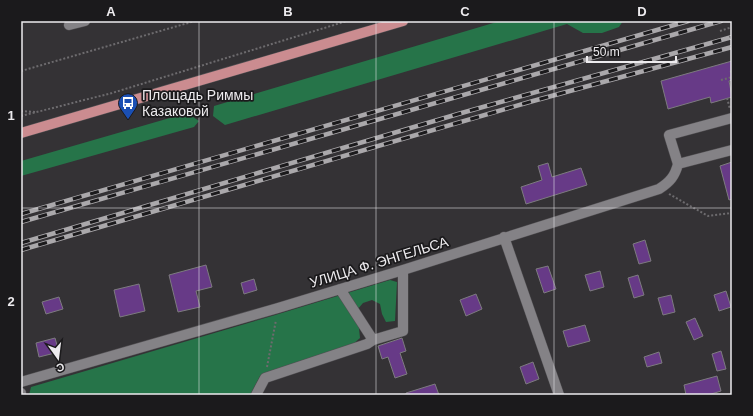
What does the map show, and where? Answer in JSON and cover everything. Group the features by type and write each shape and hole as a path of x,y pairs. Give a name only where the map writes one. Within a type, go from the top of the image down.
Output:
{"main road":[{"path":"21,133 403,21"}],"street":[{"path":"69,25 85,21"},
{"path":"732,118 669,135 678,164 732,150"},
{"name":"УЛИЦА Ф. ЭНГЕЛЬСА","path":"21,382 278,308 659,189 669,182 676,173 678,164"},
{"path":"504,237 559,395"},
{"path":"256,395 265,378 403,331 403,270"},
{"path":"340,289 373,340"}],"path":[{"path":"21,71 195,21"},
{"path":"21,116 142,84 347,21"},
{"path":"720,31 732,28"},
{"path":"721,80 732,77"},
{"path":"21,111 38,112"},
{"path":"659,189 708,216 732,213"},
{"path":"265,378 278,308"}],"green space":[{"path":"500,21 623,21 619,27 602,33 583,33 567,24 225,125 213,116 214,106"},
{"path":"187,113 199,121 194,127 21,176 21,161"},
{"path":"390,280 397,282 395,321 386,322 382,314 380,304 372,300 363,303 357,310 360,338 352,345 260,376 250,395 29,395 31,387"}],"building":[{"path":"732,61 732,80 729,81 732,97 711,103 710,97 668,109 661,81"},
{"path":"732,162 732,199 729,200 720,166"},
{"path":"548,163 552,177 581,168 587,185 526,204 521,187 542,180 538,166"},
{"path":"645,240 651,261 639,264 633,244"},
{"path":"206,265 212,287 196,291 200,307 178,312 169,275"},
{"path":"548,266 556,289 544,293 536,269"},
{"path":"600,271 604,287 590,291 585,275"},
{"path":"638,275 644,295 634,298 628,278"},
{"path":"254,279 257,290 244,294 241,283"},
{"path":"139,284 145,311 120,317 114,290"},
{"path":"726,291 731,307 719,311 714,295"},
{"path":"476,294 482,309 466,316 460,300"},
{"path":"671,295 675,312 663,315 658,298"},
{"path":"59,297 63,309 46,314 42,302"},
{"path":"695,318 703,336 694,340 686,322"},
{"path":"585,325 590,341 568,347 563,331"},
{"path":"55,338 59,352 39,357 36,343"},
{"path":"402,338 406,351 400,353 407,374 395,378 388,357 382,359 378,346"},
{"path":"721,351 726,369 717,371 712,354"},
{"path":"659,352 662,363 647,367 644,357"},
{"path":"533,362 539,379 526,384 520,367"},
{"path":"717,376 721,391 708,395 686,395 684,385"},
{"path":"435,384 439,395 406,395 406,393"}],"railway":[{"path":"21,214 688,21"},
{"path":"21,222 721,21"},
{"path":"21,243 458,114 732,37"},
{"path":"21,250 533,101 732,47"}],"place":[{"name":"Площадь Риммы Казаковой","path":"128,120"}]}
